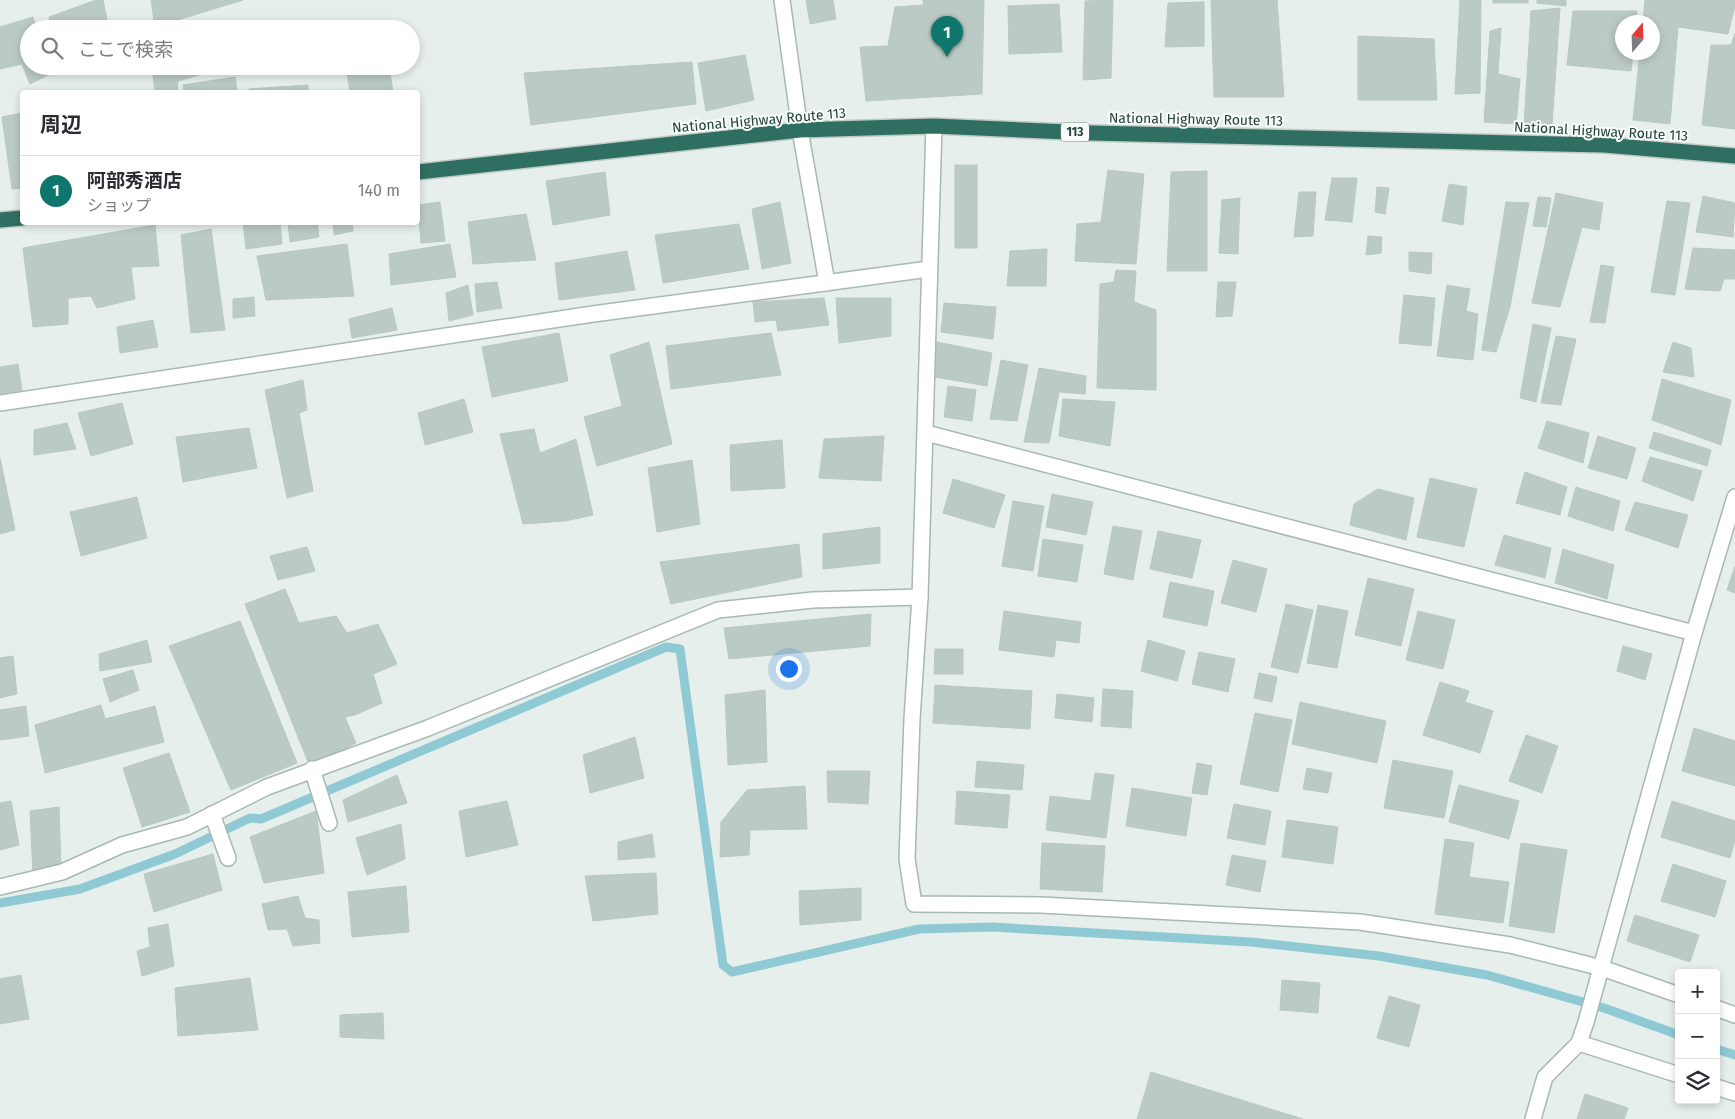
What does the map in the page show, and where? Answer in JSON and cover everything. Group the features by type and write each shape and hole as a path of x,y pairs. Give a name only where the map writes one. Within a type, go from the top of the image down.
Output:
{"highway":[{"name":"National Highway Route 113","path":"420,172 800,130 934,126 1090,132 1604,145 1735,156"},
{"path":"0,220 20,218"}],"street":[{"path":"782,0 800,130 827,282"},
{"path":"934,126 920,598 912,719 907,860 914,904 1041,905 1360,922 1510,945 1600,974 1675,994"},
{"path":"0,403 592,314 929,269"},
{"path":"926,433 1694,633"},
{"path":"1533,1119 1545,1077 1579,1043 1586,1022 1694,633 1735,497"},
{"path":"0,888 62,872 122,845 186,827 267,787 428,728 718,610 813,600 920,598"},
{"path":"312,769 329,824"},
{"path":"212,814 228,858"},
{"path":"1720,1009 1735,1015"},
{"path":"1579,1043 1675,1074"},
{"path":"1720,1088 1735,1093"}],"building":[{"path":"96,0 103,0 107,20 50,20 49,17"},
{"path":"151,0 243,0 178,20 154,20"},
{"path":"806,0 833,0 836,19 810,24"},
{"path":"923,0 984,0 982,94 866,101 860,47 888,46 895,7 924,5"},
{"path":"1113,0 1111,78 1083,80 1085,1"},
{"path":"1211,0 1277,0 1284,97 1214,97"},
{"path":"1460,0 1481,0 1480,93 1455,94"},
{"path":"1493,0 1528,0 1528,3 1493,3"},
{"path":"1537,0 1566,0 1566,6 1537,3"},
{"path":"1645,0 1735,0 1728,34 1678,27 1670,124 1633,120 1639,60 1660,60 1660,15 1644,15"},
{"path":"1204,2 1204,46 1165,47 1168,3"},
{"path":"1059,4 1062,52 1009,54 1008,6"},
{"path":"1560,8 1552,125 1524,125 1531,11"},
{"path":"1573,11 1637,11 1637,15 1615,15 1615,60 1632,60 1631,71 1567,65"},
{"path":"33,17 34,20 23,20"},
{"path":"20,21 20,64 0,69 0,27"},
{"path":"1501,28 1498,74 1520,79 1516,124 1484,122 1490,31"},
{"path":"1735,33 1735,129 1702,125 1711,45 1731,45"},
{"path":"1358,36 1434,39 1437,100 1358,100"},
{"path":"745,55 754,100 706,111 698,63"},
{"path":"692,62 696,104 531,125 524,73"},
{"path":"26,75 48,75 30,84"},
{"path":"153,75 199,75 178,81 177,90 155,90"},
{"path":"347,75 390,75 393,90 350,90"},
{"path":"235,77 237,90 184,90 183,85"},
{"path":"308,85 308,90 249,89"},
{"path":"20,113 20,188 12,189 2,117"},
{"path":"955,165 977,165 977,248 955,248"},
{"path":"1108,170 1144,174 1136,264 1075,261 1077,224 1101,222"},
{"path":"1207,171 1207,271 1167,271 1171,172"},
{"path":"605,172 610,215 553,225 546,181"},
{"path":"1332,178 1357,178 1352,222 1325,220"},
{"path":"1449,184 1467,187 1463,225 1442,221"},
{"path":"1377,187 1389,188 1385,214 1375,212"},
{"path":"1299,192 1316,192 1313,236 1294,237"},
{"path":"1556,193 1603,203 1599,230 1582,227 1560,307 1532,303"},
{"path":"1703,196 1735,203 1733,237 1696,232"},
{"path":"1538,197 1551,198 1546,227 1533,226"},
{"path":"1240,198 1238,254 1219,253 1222,200"},
{"path":"1667,201 1690,203 1675,295 1651,292"},
{"path":"440,202 445,241 421,243 420,205"},
{"path":"780,202 791,263 762,269 752,209"},
{"path":"1506,202 1529,203 1510,307 1496,352 1482,350"},
{"path":"526,214 536,260 473,264 468,222"},
{"path":"739,224 749,269 663,283 655,235"},
{"path":"155,225 159,266 131,267 135,299 97,308 91,296 68,298 68,324 33,327 23,248"},
{"path":"243,225 280,225 282,244 246,249"},
{"path":"288,225 317,225 319,237 290,242"},
{"path":"333,225 352,225 353,231 334,235"},
{"path":"211,229 225,330 191,333 181,235"},
{"path":"1368,236 1382,237 1381,253 1366,255"},
{"path":"347,244 354,296 266,300 257,256"},
{"path":"450,244 456,277 391,285 389,254"},
{"path":"1693,248 1735,250 1735,279 1724,279 1720,291 1685,289"},
{"path":"1047,249 1046,286 1007,286 1010,251"},
{"path":"627,251 635,290 559,300 555,263"},
{"path":"1409,252 1432,253 1431,274 1409,271"},
{"path":"1601,265 1614,267 1605,323 1590,322"},
{"path":"1116,270 1136,271 1134,302 1156,310 1156,390 1097,388 1100,284 1114,282"},
{"path":"497,282 502,308 477,312 475,284"},
{"path":"1218,282 1236,282 1232,316 1216,317"},
{"path":"468,285 473,315 449,321 446,293"},
{"path":"1447,285 1470,289 1466,311 1478,314 1473,360 1437,356"},
{"path":"1404,295 1435,298 1431,346 1399,343"},
{"path":"254,297 255,316 233,318 233,299"},
{"path":"824,298 829,325 778,331 776,320 755,322 753,302"},
{"path":"836,298 891,298 891,336 839,343"},
{"path":"944,303 996,307 993,339 941,332"},
{"path":"392,308 397,330 352,338 349,319"},
{"path":"153,320 158,347 120,353 117,327"},
{"path":"1533,324 1551,328 1536,402 1520,398"},
{"path":"559,333 568,381 492,397 482,347"},
{"path":"771,333 781,375 671,389 666,346"},
{"path":"1556,336 1576,339 1561,405 1541,403"},
{"path":"649,342 672,444 597,466 584,417 622,406 610,355"},
{"path":"937,342 992,353 987,386 929,376"},
{"path":"1673,342 1691,348 1694,377 1663,372"},
{"path":"1001,360 1028,365 1017,421 990,419"},
{"path":"18,364 22,390 0,394 0,367"},
{"path":"1039,368 1086,376 1085,394 1059,392 1049,443 1024,442"},
{"path":"1662,379 1731,400 1721,445 1652,420"},
{"path":"303,380 307,410 299,413 313,491 287,498 265,390"},
{"path":"948,386 976,390 972,421 944,417"},
{"path":"464,399 473,432 425,445 418,413"},
{"path":"1063,399 1115,402 1110,446 1059,436"},
{"path":"122,403 133,444 91,456 78,413"},
{"path":"1547,421 1589,433 1583,463 1538,448"},
{"path":"67,423 76,449 34,455 34,430"},
{"path":"249,428 257,468 183,482 176,437"},
{"path":"534,429 540,453 576,439 593,515 565,521 523,524 500,434"},
{"path":"1654,432 1711,450 1707,466 1649,448"},
{"path":"884,436 881,481 819,478 824,439"},
{"path":"1598,436 1636,448 1627,479 1588,468"},
{"path":"782,440 785,488 731,491 730,445"},
{"path":"1650,457 1702,471 1693,501 1642,481"},
{"path":"0,458 15,530 0,534"},
{"path":"692,460 700,524 657,532 648,468"},
{"path":"1525,472 1567,487 1560,515 1516,503"},
{"path":"1430,478 1477,489 1464,547 1417,537"},
{"path":"953,479 1005,495 994,528 943,513"},
{"path":"1576,487 1620,501 1613,531 1568,516"},
{"path":"1378,489 1414,498 1406,540 1350,525 1354,504"},
{"path":"1052,494 1093,502 1086,535 1046,527"},
{"path":"137,497 147,538 81,556 70,512"},
{"path":"1013,501 1044,506 1033,571 1002,566"},
{"path":"1635,502 1688,515 1678,548 1625,530"},
{"path":"1113,526 1142,531 1133,580 1104,574"},
{"path":"880,527 880,563 823,569 823,534"},
{"path":"1158,531 1201,540 1192,578 1150,569"},
{"path":"1504,535 1551,548 1545,578 1495,565"},
{"path":"1043,539 1083,545 1077,582 1038,576"},
{"path":"799,544 802,577 671,604 660,562"},
{"path":"307,547 315,571 278,580 270,556"},
{"path":"1563,549 1614,565 1607,599 1555,583"},
{"path":"1233,560 1267,569 1256,612 1221,603"},
{"path":"1735,566 1735,593 1727,590"},
{"path":"1368,578 1414,589 1401,646 1355,635"},
{"path":"1170,582 1214,591 1207,626 1163,617"},
{"path":"285,589 299,623 336,616 347,633 378,624 397,664 373,674 382,703 355,715 345,717 356,743 310,767 245,604"},
{"path":"1286,604 1313,610 1298,673 1271,667"},
{"path":"1318,605 1348,611 1337,668 1307,663"},
{"path":"1004,611 1081,622 1079,643 1056,640 1054,657 999,650"},
{"path":"1418,611 1455,620 1443,669 1406,660"},
{"path":"871,614 870,646 729,659 724,628"},
{"path":"240,621 297,763 231,790 169,646"},
{"path":"147,640 152,662 100,671 99,654"},
{"path":"1148,640 1185,651 1177,681 1141,671"},
{"path":"1623,646 1652,654 1645,680 1617,671"},
{"path":"935,649 963,649 963,674 934,674"},
{"path":"1199,652 1235,659 1228,692 1192,684"},
{"path":"13,656 17,694 0,698 0,658"},
{"path":"133,670 139,690 110,702 103,679"},
{"path":"1259,673 1277,677 1272,702 1254,698"},
{"path":"1440,682 1469,691 1465,702 1493,711 1480,753 1423,735"},
{"path":"935,685 1032,691 1030,729 933,723"},
{"path":"1103,689 1133,691 1131,728 1101,726"},
{"path":"765,690 767,762 728,765 725,695"},
{"path":"1057,694 1094,698 1092,722 1055,718"},
{"path":"1300,702 1386,721 1377,763 1292,744"},
{"path":"101,705 105,719 155,706 164,742 45,773 35,725"},
{"path":"26,706 29,736 0,740 0,710"},
{"path":"1255,713 1292,720 1278,792 1240,784"},
{"path":"1694,728 1735,741 1735,786 1682,771"},
{"path":"1526,735 1558,746 1542,793 1509,781"},
{"path":"635,737 644,778 590,793 583,755"},
{"path":"169,753 190,812 142,827 123,768"},
{"path":"1393,760 1453,771 1444,818 1384,808"},
{"path":"977,761 1024,765 1022,790 975,787"},
{"path":"1197,763 1212,766 1207,795 1192,793"},
{"path":"1307,768 1332,773 1328,793 1303,789"},
{"path":"827,771 870,771 868,804 828,802"},
{"path":"1095,773 1114,775 1106,838 1046,830 1050,796 1091,801"},
{"path":"397,775 407,803 348,822 343,800"},
{"path":"1459,785 1519,801 1509,839 1449,822"},
{"path":"805,786 807,829 750,830 749,855 720,857 721,822 747,790"},
{"path":"1132,788 1192,798 1186,836 1126,826"},
{"path":"957,791 1010,795 1007,828 955,824"},
{"path":"11,801 19,845 0,850 0,803"},
{"path":"507,801 518,845 466,857 459,811"},
{"path":"1672,801 1735,821 1735,840 1730,858 1661,837"},
{"path":"1234,804 1271,811 1265,845 1227,838"},
{"path":"59,807 61,869 33,874 30,811"},
{"path":"316,811 324,873 264,883 250,837"},
{"path":"1287,820 1338,827 1333,864 1282,857"},
{"path":"401,824 405,859 367,875 356,838"},
{"path":"652,834 655,857 618,860 618,842"},
{"path":"1445,839 1474,843 1469,877 1509,882 1503,923 1435,914"},
{"path":"1042,843 1105,846 1102,892 1040,889"},
{"path":"1521,843 1567,850 1554,933 1509,926"},
{"path":"213,854 222,890 154,912 144,874"},
{"path":"1232,855 1266,861 1260,892 1226,885"},
{"path":"1673,864 1726,881 1715,917 1661,901"},
{"path":"656,873 658,914 593,921 585,876"},
{"path":"406,886 409,932 352,937 348,892"},
{"path":"861,888 861,920 800,925 799,891"},
{"path":"298,896 305,918 319,920 320,943 293,946 287,929 268,930 262,904"},
{"path":"1635,915 1699,935 1690,962 1627,941"},
{"path":"168,924 174,966 142,976 137,951 150,947 148,928"},
{"path":"21,975 29,1019 0,1024 0,979"},
{"path":"250,978 258,1030 178,1036 175,988"},
{"path":"1282,980 1320,983 1318,1013 1280,1010"},
{"path":"1389,996 1420,1005 1409,1047 1377,1038"},
{"path":"383,1013 384,1039 340,1037 340,1015"},
{"path":"1151,1072 1303,1119 1137,1119"},
{"path":"1585,1094 1628,1108 1624,1119 1577,1119"}],"waterway":[{"path":"0,903 80,889 175,854 250,818 261,819 666,647 680,649 723,965 732,972 919,929 992,927 1251,942 1379,956 1487,975 1604,1008 1675,1034"},
{"path":"1720,1050 1735,1055"}],"place":[{"name":"阿部秀酒店","path":"947,57"}]}
